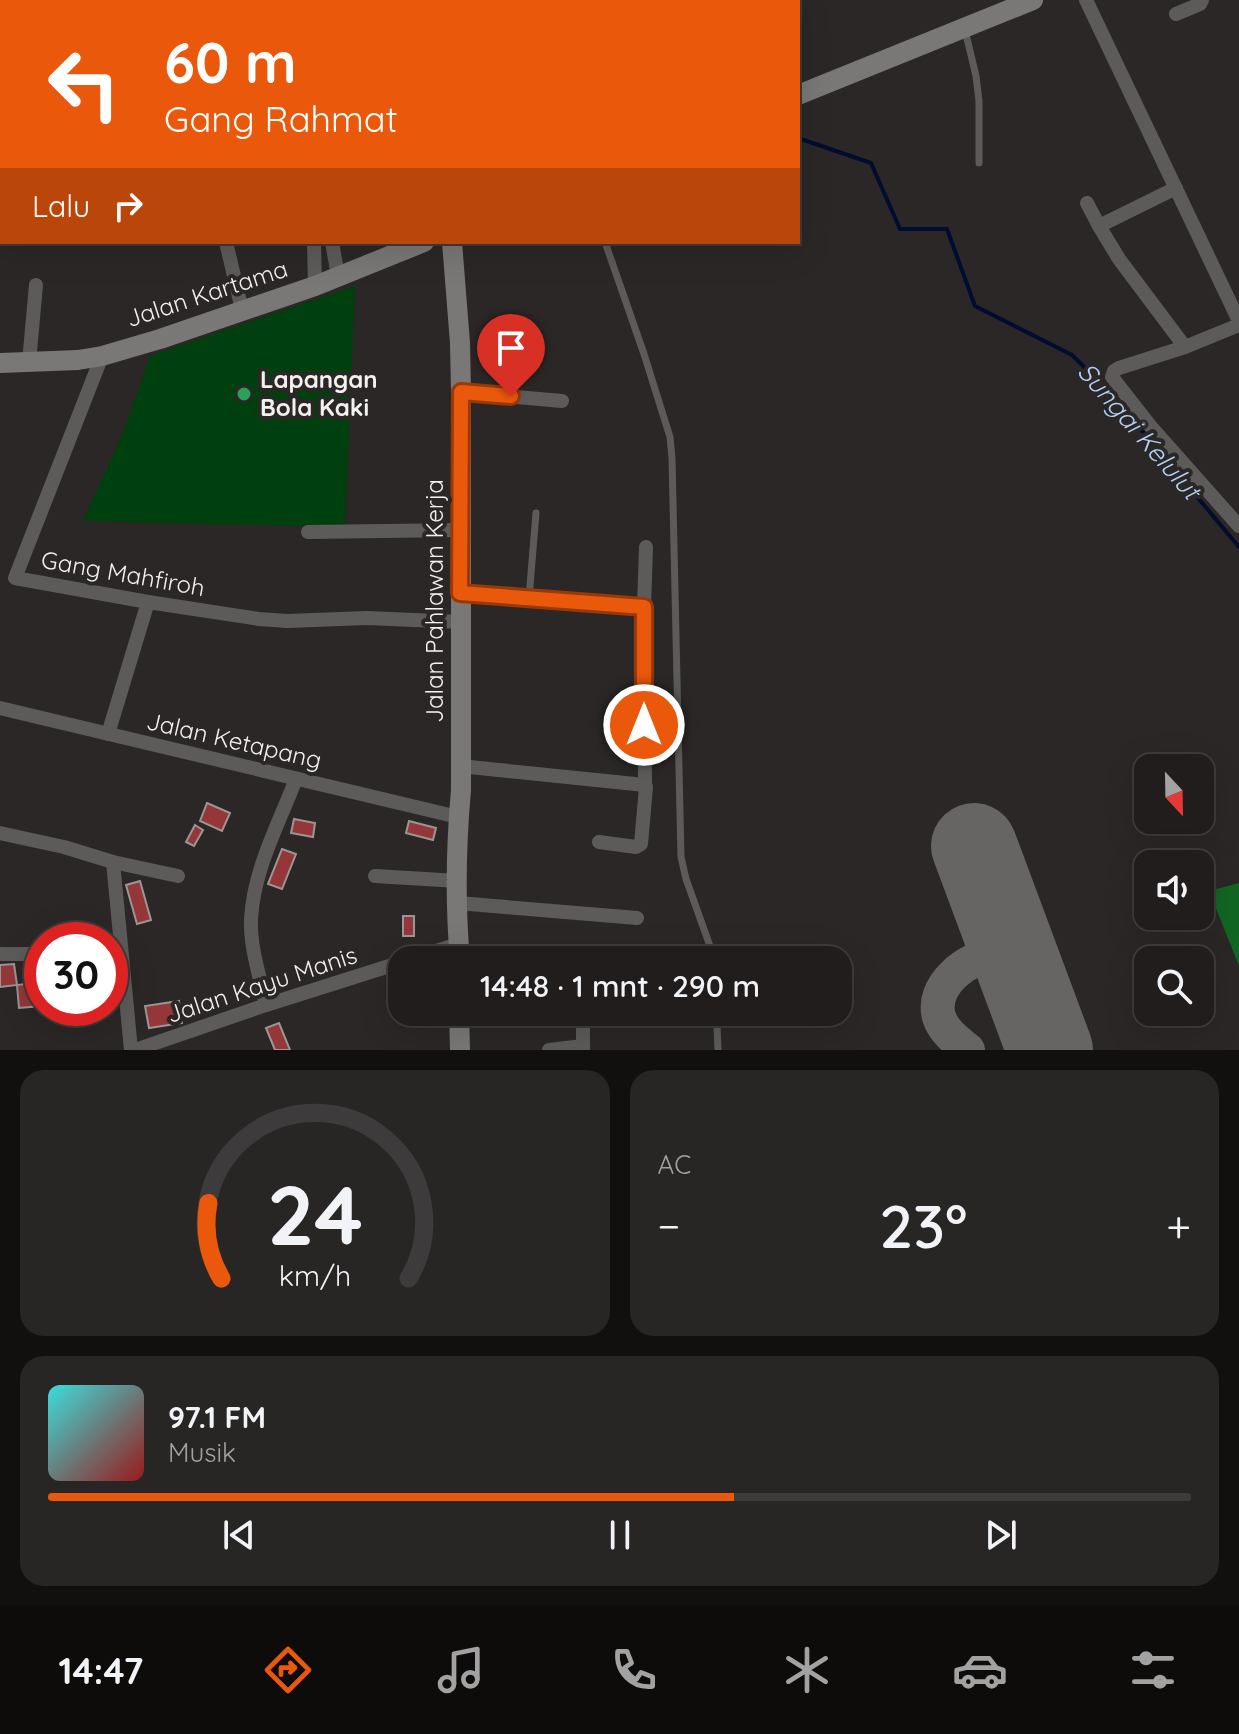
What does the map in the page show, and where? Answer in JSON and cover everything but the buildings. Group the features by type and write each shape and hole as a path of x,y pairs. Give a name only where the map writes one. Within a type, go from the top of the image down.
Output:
{"street":[{"path":"1086,0 1239,323 1185,347 1119,368 1112,377 1152,428 1239,526"},
{"path":"1176,14 1200,4 1202,0"},
{"path":"800,94 1029,1"},
{"path":"1099,226 1176,188"},
{"path":"1087,203 1119,259 1185,347"},
{"path":"226,244 242,310"},
{"path":"314,244 315,286"},
{"path":"332,244 338,276"},
{"name":"Jalan Kartama","path":"0,363 102,356 315,286 419,244"},
{"name":"Jalan Pahlawan Kerja","path":"452,244 461,392 459,946"},
{"path":"29,362 36,285"},
{"name":"Gang Mahfiroh","path":"102,356 15,578 259,619 367,618 461,622"},
{"path":"461,392 562,401"},
{"path":"308,532 461,530"},
{"path":"599,842 636,847 641,844 646,787 646,547"},
{"path":"108,734 148,602"},
{"name":"Jalan Ketapang","path":"0,708 458,817"},
{"path":"460,766 645,785"},
{"path":"266,1005 252,937 253,902 256,884 296,779"},
{"path":"0,833 178,876"},
{"path":"113,862 115,922"},
{"path":"375,876 458,881"},
{"path":"458,903 637,918"},
{"name":"Jalan Kayu Manis","path":"133,1050 388,966"},
{"path":"128,1021 133,1050"},
{"path":"459,1026 460,1050"},
{"path":"549,1050 583,1048 583,1026"}],"lane":[{"path":"965,28 979,101 979,163"},
{"path":"606,244 670,437 681,857 710,946"},
{"path":"529,598 536,513"},
{"path":"460,593 644,607"},
{"path":"717,1026 718,1050"}],"green space":[{"name":"Lapangan Bola Kaki","path":"355,286 345,527 83,521 123,433 150,356"},
{"path":"1239,883 1239,966 1214,904 1214,890"}],"waterway":[{"name":"Sungai Kelulut","path":"800,139 871,163 900,229 947,229 975,306 1072,355 1107,389 1239,547"}],"taxiway":[{"path":"968,1050 944,1027 939,1017 940,994 953,975 984,956 1010,954 1032,961 1041,968 1046,989 1042,1030"}],"runway":[{"path":"974,846 1050,1050"}],"place":[{"name":"Lapangan Bola Kaki","path":"244,394"}],"route":[{"path":"511,396 461,392 460,593 644,607 644,725"}]}
